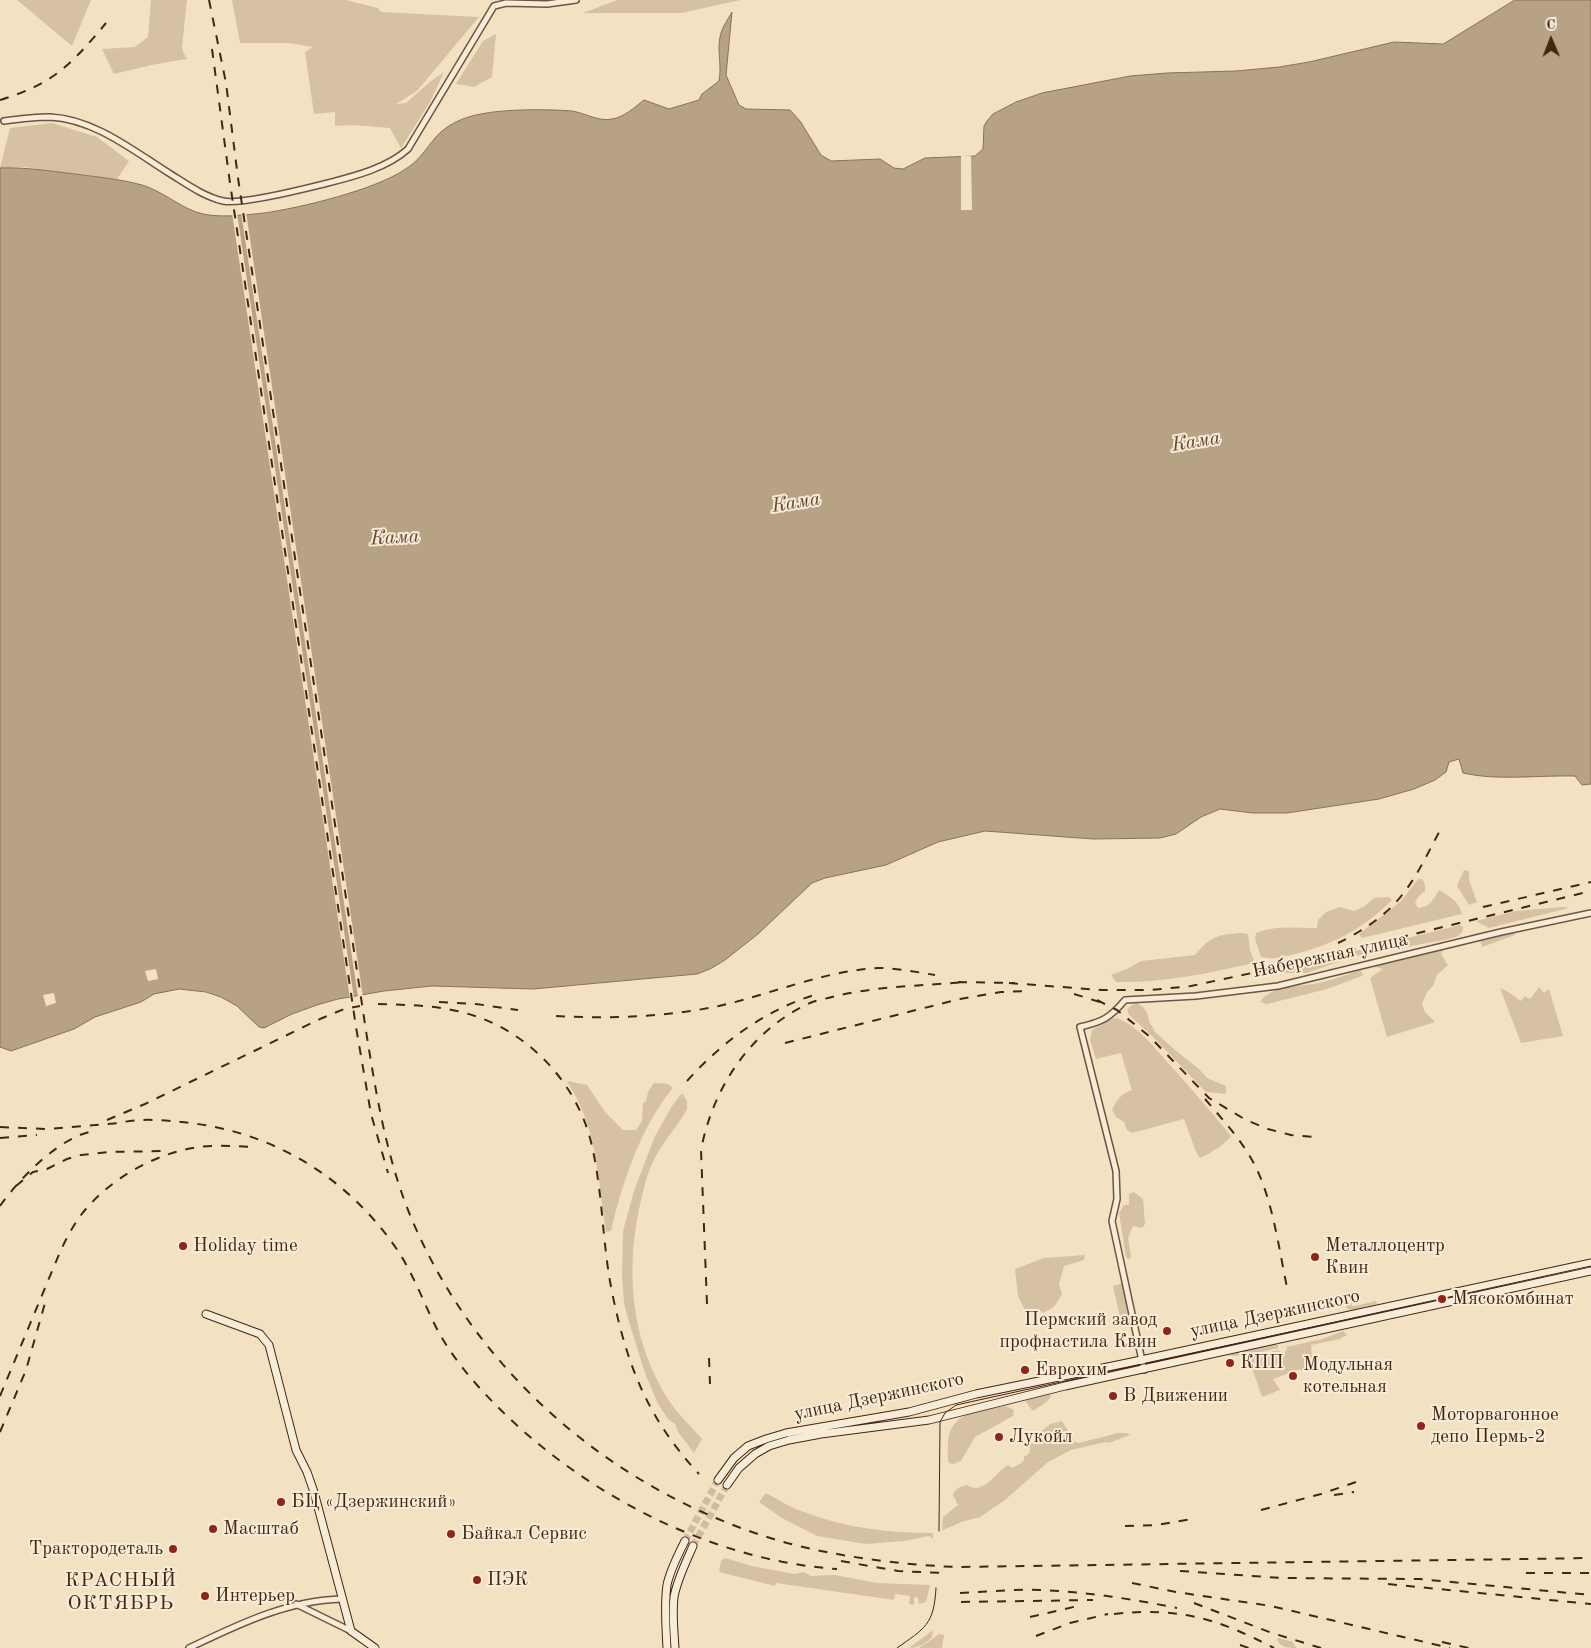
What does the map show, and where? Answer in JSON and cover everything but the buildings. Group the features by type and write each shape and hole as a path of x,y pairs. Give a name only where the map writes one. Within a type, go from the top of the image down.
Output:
{"main road":[{"name":"улица Дзержинского","path":"718,1480 726,1467 748,1446 775,1436 806,1428 892,1415 984,1392 1141,1360 1591,1262"},
{"name":"улица Дзержинского","path":"727,1485 739,1468 750,1458 777,1443 821,1434 929,1420 1028,1394 1591,1271"},
{"path":"206,1314 260,1334 269,1345 296,1450 314,1492 351,1631 374,1648"},
{"path":"668,1648 667,1586 672,1569 685,1541"},
{"path":"675,1648 674,1596 693,1546"}],"street":[{"path":"4,121 51,117 88,126 105,134 200,191 223,201 247,200 318,186 374,168 397,158 408,150 494,6 506,3 547,4 576,0"},
{"name":"Набережная улица","path":"1141,1360 1112,1221 1117,1199 1116,1171 1080,1027 1099,1023 1116,1010 1125,1000 1196,996 1278,986 1501,932 1591,913"},
{"path":"1141,1360 1144,1370"},
{"path":"189,1648 295,1604 322,1599 342,1599"},
{"path":"295,1604 351,1631"}],"shaded area":[{"path":"17,0 91,0 72,46"},
{"path":"151,0 187,0 182,47 187,59 114,74 102,49 135,47 148,37"},
{"path":"232,0 346,0 378,8 381,12 479,17 417,91 396,104 406,103 444,72 430,102 401,148 390,128 351,125 335,126 335,112 314,114 305,52 313,47 288,43 240,43"},
{"path":"617,0 740,0 682,13 583,13"},
{"path":"496,34 492,77 474,87 456,84 483,41"},
{"path":"52,123 97,137 129,161 117,179 24,167 0,168 10,128"},
{"path":"1464,870 1469,871 1469,880 1477,902 1469,905 1457,886"},
{"path":"1418,879 1422,879 1425,884 1425,891 1415,903 1418,908 1428,905 1439,890 1456,902 1462,914 1362,938 1359,934 1401,901"},
{"path":"1389,897 1392,900 1370,920 1346,935 1319,947 1291,955 1273,958 1261,957 1255,939 1256,933 1278,928 1317,928 1318,920 1326,912 1340,907 1354,911 1365,906 1374,898"},
{"path":"1569,908 1489,928 1476,921 1516,911"},
{"path":"1460,925 1463,927 1461,934 1449,939 1352,957 1307,973 1274,971"},
{"path":"1517,930 1515,935 1482,947 1480,939"},
{"path":"1240,933 1248,934 1250,950 1254,960 1249,964 1200,974 1150,981 1116,982 1111,975 1141,961 1195,955 1205,944 1214,938"},
{"path":"1444,949 1441,954 1448,965 1437,975 1433,986 1427,992 1422,1004 1425,1012 1435,1022 1387,1037 1370,978 1383,969 1375,967 1382,963"},
{"path":"1360,970 1363,974 1362,976 1327,989 1267,1004 1260,1002 1265,996 1280,989 1316,984"},
{"path":"1539,987 1544,993 1549,989 1563,1036 1521,1043 1500,988 1521,1001 1525,996 1530,999"},
{"path":"1137,1003 1144,1008 1155,1032 1207,1078 1226,1086 1226,1094 1206,1092 1129,1015 1127,1010 1130,1006"},
{"path":"1117,1018 1140,1033 1185,1082 1231,1136 1226,1142 1200,1158 1184,1119 1132,1133 1127,1130 1124,1122 1116,1117 1112,1110 1120,1097 1132,1090 1121,1053 1096,1059 1090,1040 1092,1030 1111,1019"},
{"path":"567,1081 587,1085 605,1112 623,1130 636,1130 642,1121 643,1103 646,1101 648,1092 654,1083 668,1084 673,1088 642,1137 627,1175 611,1231 606,1232 591,1136 579,1102"},
{"path":"682,1093 687,1101 687,1109 664,1142 650,1168 646,1180 633,1248 632,1274 638,1326 645,1351 655,1376 668,1399 702,1439 694,1453 678,1432 675,1424 668,1419 658,1404 646,1376 624,1303 622,1277 623,1231 634,1191 655,1136 672,1106"},
{"path":"1134,1192 1143,1199 1145,1224 1142,1228 1133,1226 1128,1238 1131,1256 1129,1260 1126,1257 1119,1213 1124,1205 1129,1205 1129,1194"},
{"path":"1085,1255 1084,1260 1064,1266 1059,1285 1062,1294 1054,1307 1043,1313 1038,1309 1026,1312 1018,1296 1015,1269 1044,1258"},
{"path":"1124,1283 1129,1304 1130,1318 1128,1319 1120,1317 1113,1286"},
{"path":"1376,1301 1377,1304 1351,1310 1347,1309 1345,1303 1351,1302 1352,1306 1355,1306"},
{"path":"1343,1331 1347,1335 1340,1339 1311,1345 1313,1369 1310,1370 1308,1368 1301,1371 1300,1369 1273,1379 1280,1390 1262,1397 1253,1371 1251,1357 1278,1350 1284,1354 1287,1349 1286,1347 1322,1339"},
{"path":"1270,1344 1278,1345 1278,1348 1249,1355 1230,1356 1234,1352"},
{"path":"1049,1393 1051,1397 1033,1411 1025,1401"},
{"path":"1006,1406 1014,1410 1013,1416 975,1437 961,1461 953,1464 949,1463 948,1443 954,1424 968,1414"},
{"path":"1062,1421 1075,1442 1079,1443 1118,1433 1130,1435 1109,1443 1106,1442 1071,1450 1048,1462 1005,1500 980,1517 942,1530 943,1517 958,1505 953,1495 956,1489 967,1485 973,1488 984,1486 1008,1465 1012,1468 1021,1463 1024,1460 1024,1456 1028,1455 1030,1451 1030,1444 1041,1439 1040,1432 1050,1424"},
{"path":"766,1493 799,1510 836,1522 883,1531 933,1533 933,1539 929,1536 904,1541 866,1544 817,1536 782,1518 759,1502"},
{"path":"725,1558 752,1566 795,1574 804,1572 811,1576 835,1575 877,1583 930,1585 926,1602 919,1604 918,1598 914,1597 914,1605 909,1604 910,1596 895,1594 894,1600 776,1583 775,1586 719,1572 721,1561"},
{"path":"933,1630 932,1637 927,1641 919,1646 909,1648"},
{"path":"939,1634 944,1635 942,1648 919,1648"},
{"path":"1277,1639 1293,1642 1296,1648 1282,1646 1278,1642"}],"water":[{"name":"Кама","path":"1515,0 1591,0 1591,784 1582,785 1575,776 1490,777 1463,773 1459,759 1449,762 1446,772 1435,780 1414,789 1379,799 1287,813 1253,813 1220,809 1201,817 1176,834 1160,838 1093,839 985,831 938,842 886,865 825,878 812,883 758,934 725,960 697,974 533,989 432,986 384,991 338,999 317,1005 292,1014 264,1028 259,1027 237,1006 221,997 206,992 179,989 154,994 141,1002 95,1017 74,1029 11,1051 0,1047 0,168 47,171 109,178 134,183 156,191 182,206 204,214 247,215 297,207 356,191 391,177 404,170 421,156 445,129 462,119 475,115 502,111 551,110 572,111 607,120 625,114 644,100 669,109 699,100 702,94 719,81 720,37 723,27 732,12 726,75 739,105 746,109 790,110 800,121 821,155 831,161 880,159 894,168 903,169 925,158 975,156 983,149 984,126 993,114 1016,102 1042,93 1130,76 1279,67 1394,42 1443,44"}],"pier":[{"path":"961,156 971,156 972,210 961,210"},
{"path":"241,212 246,212 363,997 358,997"},
{"path":"232,213 237,213 354,998 350,999"},
{"path":"156,969 158,979 148,981 145,971"},
{"path":"54,993 56,1003 46,1006 43,995"}],"tunnel":[{"path":"685,1541 718,1480"},
{"path":"693,1546 727,1485"}],"tram line":[{"path":"939,1531 940,1422 945,1413 956,1405 1591,1266"},
{"path":"897,1648 921,1630 930,1618 936,1588"}],"railway":[{"path":"209,0 226,83 238,178 366,1031 388,1147 410,1215 439,1274 474,1328 515,1378 561,1422 612,1461 667,1495 726,1522 787,1543 850,1556 893,1562 957,1567 1591,1558"},
{"path":"0,100 48,80 71,62 106,23"},
{"path":"212,49 230,183 356,1027 371,1114 388,1173"},
{"path":"1338,943 1356,934 1373,922 1396,902 1414,878 1443,825"},
{"path":"1483,907 1591,882"},
{"path":"1009,983 1101,990 1151,990 1191,986 1266,970 1591,891"},
{"path":"556,1016 638,1016 699,1010 739,1001 817,978 858,970 885,968 935,975"},
{"path":"958,982 1015,983"},
{"path":"707,1304 701,1150 715,1104 725,1083 738,1063 770,1028 789,1014 813,1002 848,993 965,982"},
{"path":"785,1043 960,999 1001,992 1027,991"},
{"path":"1074,994 1103,1003"},
{"path":"687,1081 715,1053 745,1029 778,1010 814,995"},
{"path":"1097,1000 1117,1010 1149,1036 1209,1098 1246,1120 1268,1129 1291,1135 1316,1137"},
{"path":"439,1002 476,1004 518,1010"},
{"path":"378,1004 444,1008 465,1013 508,1031 528,1045 545,1061 574,1098 584,1120 595,1161 612,1292 625,1344 642,1390 653,1412 666,1433 699,1474"},
{"path":"107,1120 145,1104 320,1019 344,1009 360,1006"},
{"path":"1205,1099 1242,1144 1259,1175 1270,1207 1288,1292"},
{"path":"0,1127 47,1129 134,1120 181,1122 247,1135 277,1147 306,1162 333,1181 357,1202 380,1227 400,1254 438,1331 461,1366 513,1421 552,1455 595,1485 640,1511 688,1533 737,1551 787,1563 837,1569"},
{"path":"0,1206 29,1171 55,1149 82,1134 95,1131"},
{"path":"0,1138 37,1135"},
{"path":"0,1396 62,1247 78,1219 92,1202 119,1179 166,1155 205,1146 253,1147"},
{"path":"16,1186 33,1172 47,1169 67,1159 81,1155 108,1152 167,1151"},
{"path":"0,1432 26,1370 45,1303"},
{"path":"709,1358 710,1384"},
{"path":"1261,1510 1321,1494 1356,1482"},
{"path":"1334,1495 1354,1492"},
{"path":"1125,1526 1157,1525 1192,1519"},
{"path":"841,1561 898,1571 943,1573"},
{"path":"1180,1571 1281,1578 1419,1579 1591,1595"},
{"path":"1526,1573 1591,1573"},
{"path":"1132,1583 1176,1592 1271,1606 1450,1648"},
{"path":"1388,1584 1591,1604"},
{"path":"960,1593 1021,1590 1075,1592 1177,1608"},
{"path":"961,1602 1093,1600"},
{"path":"1194,1603 1272,1633 1321,1648"},
{"path":"1030,1617 1082,1605"},
{"path":"1114,1614 1158,1612 1197,1617 1234,1629 1274,1648"},
{"path":"1036,1636 1070,1623 1108,1614"},
{"path":"1442,1642 1469,1648"},
{"path":"1240,1645 1249,1648"}],"place":[{"name":"Holiday time","path":"183,1246"},
{"name":"Металлоцентр Квин","path":"1315,1257"},
{"name":"Мясокомбинат","path":"1442,1299"},
{"name":"Пермский завод профнастила Квин","path":"1167,1331"},
{"name":"КПП","path":"1230,1363"},
{"name":"Еврохим","path":"1025,1370"},
{"name":"Модульная котельная","path":"1293,1376"},
{"name":"В Движении","path":"1113,1396"},
{"name":"Моторвагонное депо Пермь-2","path":"1421,1426"},
{"name":"Лукойл","path":"999,1437"},
{"name":"БЦ «Дзержинский»","path":"281,1502"},
{"name":"Масштаб","path":"213,1529"},
{"name":"Байкал Сервис","path":"451,1534"},
{"name":"Трактородеталь","path":"173,1549"},
{"name":"ПЭК","path":"477,1580"},
{"name":"Интерьер","path":"205,1596"}],"district":[{"name":"КРАСНЫЙ ОКТЯБРЬ","path":"121,1592"}]}
